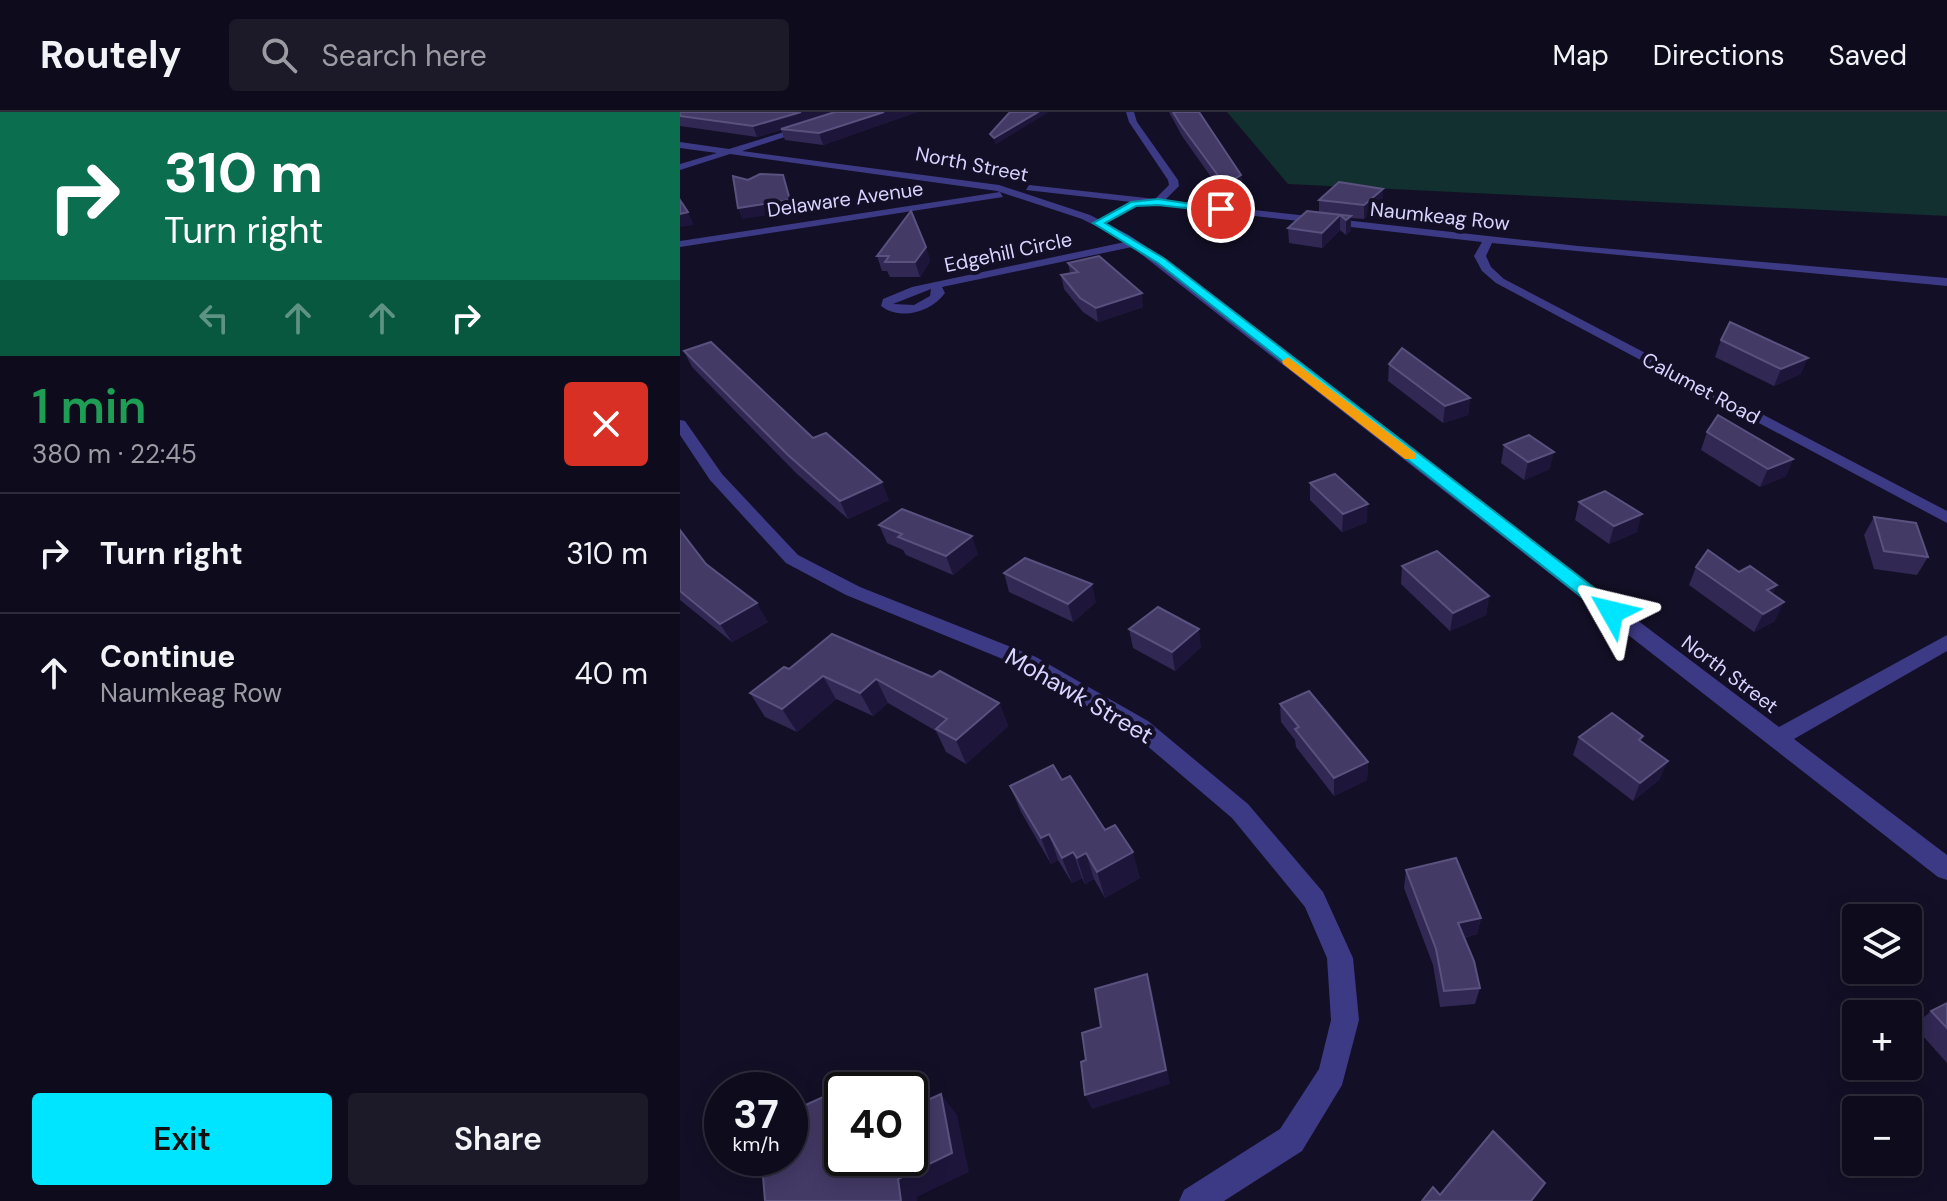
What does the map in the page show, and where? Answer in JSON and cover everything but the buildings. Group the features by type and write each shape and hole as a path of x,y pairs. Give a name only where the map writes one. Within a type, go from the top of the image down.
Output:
{"street":[{"path":"680,167 857,112"},
{"path":"1106,217 1134,204 1158,202 1174,186 1133,122 1130,112"},
{"name":"North Street","path":"680,145 930,177 1015,193 1106,217 1134,243 1947,869"},
{"name":"Naumkeag Row","path":"930,177 1488,240 1947,282"},
{"name":"Delaware Avenue","path":"680,244 750,230 1015,193"},
{"name":"Calumet Road","path":"1488,240 1480,256 1486,269 1500,281 1947,518"},
{"name":"Edgehill Circle","path":"935,285 1134,243"},
{"name":"Mohawk Street","path":"681,426 716,477 792,559 853,591 1029,662 1140,727 1240,811 1314,900 1340,958 1345,1020 1332,1075 1291,1140 1195,1201"},
{"path":"1778,738 1947,642"}],"green space":[{"path":"1227,112 1947,112 1947,216 1288,184"}],"slow traffic":[{"path":"1288,361 1410,456"}],"route":[{"path":"1221,209 1158,202 1134,204 1125,206 1098,223 1161,261 1612,612"}]}
